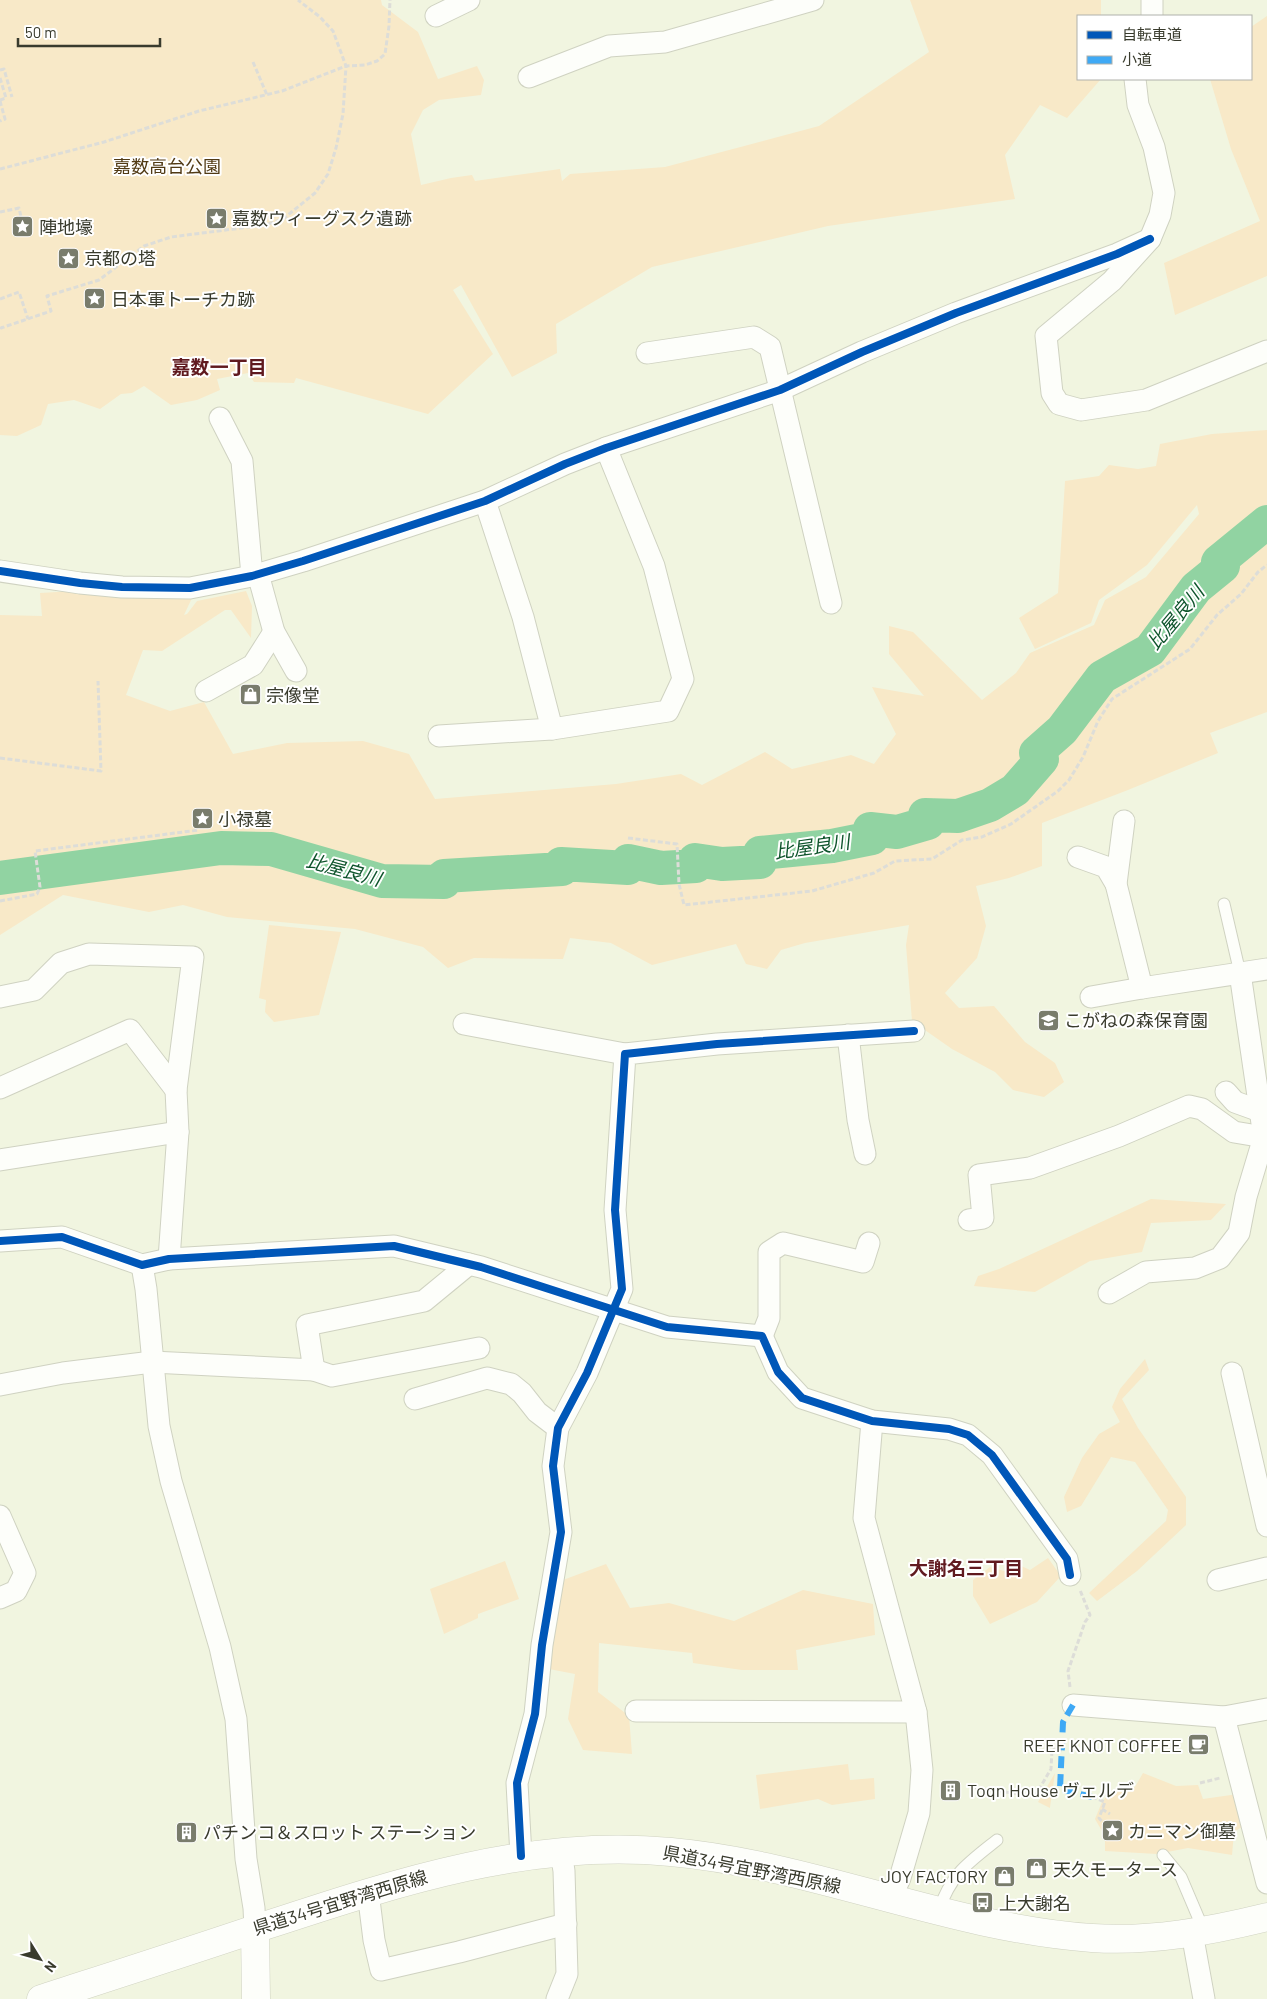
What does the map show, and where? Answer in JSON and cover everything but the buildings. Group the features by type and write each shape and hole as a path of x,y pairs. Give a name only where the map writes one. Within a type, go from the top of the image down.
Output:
{"main road":[{"name":"県道34号宜野湾西原線","path":"41,1999 368,1892 437,1872 521,1856 561,1852 628,1850 694,1854 810,1877 996,1924 1072,1936 1122,1938 1198,1932 1267,1917"},
{"path":"254,1929 256,1999"}],"street":[{"path":"436,16 469,0"},
{"path":"529,78 609,46 665,42 813,0"},
{"path":"1152,0 1152,15"},
{"path":"1135,80 1138,105 1154,147 1164,193 1160,215 1150,239 1112,281 1046,336 1052,394 1059,404 1081,410 1146,400 1267,351"},
{"path":"0,571 80,583 132,587 190,588 255,575 485,501 565,464 606,448 780,390 862,352 956,313 1117,254 1150,239"},
{"path":"647,353 754,337 770,347 831,603"},
{"path":"220,418 242,461 255,575 274,632 296,671"},
{"path":"439,736 552,730 668,711 683,679 654,566 606,448"},
{"path":"485,501 523,617 552,730"},
{"path":"206,692 253,665 274,632"},
{"path":"1116,884 1124,822"},
{"path":"1078,857 1106,868 1116,884 1142,988"},
{"path":"0,997 34,990 61,963 89,954 193,957 176,1090 178,1132 169,1259"},
{"path":"1091,997 1267,969"},
{"path":"1109,1293 1146,1272 1195,1268 1220,1258 1239,1233 1246,1197 1264,1137 1240,973"},
{"path":"464,1024 625,1054 718,1044 914,1031"},
{"path":"0,1088 130,1030 176,1090"},
{"path":"848,1035 858,1120 865,1154"},
{"path":"521,1856 517,1784 536,1714 542,1645 561,1532 553,1466 558,1428 586,1373 622,1289 615,1210 625,1054"},
{"path":"1226,1092 1235,1102 1260,1111"},
{"path":"969,1220 983,1218 978,1175 1030,1168 1120,1136 1189,1106 1202,1109 1234,1132 1264,1137"},
{"path":"0,1160 178,1132"},
{"path":"0,1241 62,1237 142,1265 169,1259 394,1246 469,1264 667,1326 762,1336"},
{"path":"869,1243 863,1262 783,1243 769,1252 769,1318 762,1336 778,1372 802,1398 872,1421 949,1429 968,1435 992,1455 1067,1559 1070,1575"},
{"path":"314,1370 307,1325 424,1301 469,1264"},
{"path":"142,1265 159,1426 171,1482 220,1647 236,1719 246,1858 254,1908 254,1929"},
{"path":"0,1384 63,1373 152,1362 314,1370 332,1376 479,1348"},
{"path":"1232,1373 1267,1526"},
{"path":"415,1399 487,1378 511,1384 522,1393 537,1412 558,1428"},
{"path":"872,1421 864,1518 916,1712 922,1770 919,1813 900,1878 891,1898"},
{"path":"0,1516 26,1572 16,1591 0,1597"},
{"path":"1267,1552 1267,1560"},
{"path":"1218,1580 1267,1568"},
{"path":"1073,1705 1224,1717 1267,1709"},
{"path":"636,1711 916,1712"},
{"path":"1224,1717 1267,1883"},
{"path":"558,1999 567,1974 564,1871 561,1852"},
{"path":"368,1892 374,1940 381,1970 566,1924"},
{"path":"1198,1932 1204,1999"}],"lane":[{"path":"1224,904 1240,973"},
{"path":"939,1910 950,1883 967,1864 997,1840"},
{"path":"1163,1856 1181,1877 1198,1932"}],"path":[{"path":"0,327 51,311 47,296 99,280 144,246 171,237 265,226 283,219 315,193 328,174 336,148 344,114 346,66 333,31 320,17 298,0"},
{"path":"0,169 104,142 200,111 282,91 346,66 365,65 377,61 384,54 389,26 390,0"},
{"path":"253,62 267,95"},
{"path":"0,70 4,69 12,97"},
{"path":"0,78 6,98 0,100 5,119 0,121"},
{"path":"0,212 19,208 22,221"},
{"path":"0,299 19,292 28,319"},
{"path":"628,838 677,844 679,884 684,905 812,892 874,873 896,862 932,859 962,840 982,837 1011,824 1058,791 1069,780 1084,757 1098,721 1112,699 1190,649 1217,615 1241,594 1258,572 1267,565"},
{"path":"0,758 101,771 98,681"},
{"path":"0,901 37,894 40,887 35,851 198,830"},
{"path":"1070,1575 1084,1597 1090,1614 1085,1622 1068,1671 1073,1705"},
{"path":"975,1788 1035,1796 1051,1769 1052,1749 1062,1750"},
{"path":"1092,1797 1105,1802 1099,1818 1106,1826"},
{"path":"1102,1809 1110,1814"}],"green space":[{"name":"嘉数高台公園","path":"0,0 381,0 382,5 418,32 438,79 477,66 484,80 481,95 439,100 423,110 411,134 421,185 472,175 475,181 560,169 562,181 570,174 665,167 819,126 929,52 910,0 1101,0 1101,15 1077,15 1077,80 1100,80 1067,118 1040,105 1005,155 1015,199 828,226 652,267 556,324 557,353 512,377 461,285 453,290 493,354 428,414 296,378 294,383 254,382 248,373 217,379 220,390 197,400 171,405 144,386 132,393 121,394 100,409 74,400 48,404 41,425 17,436 0,435"},
{"path":"1267,16 1267,276 1175,315 1164,263 1260,221 1231,149 1210,80 1252,80 1252,26"},
{"path":"1267,430 1267,712 1210,733 1218,753 1042,823 1042,866 1009,878 976,886 986,926 977,958 945,993 959,1008 994,1006 1025,1042 1055,1063 1064,1082 1044,1097 1013,1090 995,1072 952,1049 912,1021 906,945 909,925 805,943 781,950 767,969 746,964 736,944 652,965 611,943 570,938 563,959 474,958 448,968 423,947 355,929 227,917 183,905 149,912 63,895 0,935 0,615 42,616 40,593 74,591 192,598 184,615 187,614 197,601 246,591 252,606 251,638 231,610 225,610 162,651 143,650 126,695 170,711 204,702 233,754 287,743 363,741 409,754 435,799 616,784 681,774 702,785 765,752 792,769 851,755 874,764 896,734 872,687 924,696 889,654 889,626 913,632 982,700 1016,673 1030,653 1094,625 1105,600 1146,577 1199,514 1197,505 1147,565 1099,600 1091,623 1035,649 1019,618 1058,593 1065,481 1099,476 1109,465 1138,469 1156,466 1160,444 1212,434"},
{"path":"269,925 341,932 319,1015 274,1022 265,1012 266,1000 259,998"},
{"path":"1151,1199 1226,1204 1211,1220 1151,1223 1142,1252 1090,1261 1035,1292 974,1286 978,1276 999,1269"},
{"path":"1145,1359 1149,1370 1122,1399 1138,1428 1186,1497 1186,1525 1137,1571 1097,1601 1089,1593 1166,1521 1168,1510 1135,1462 1111,1457 1081,1506 1067,1512 1064,1497 1082,1458 1099,1434 1120,1422 1112,1407 1120,1389"},
{"path":"1048,1558 1061,1576 1037,1602 990,1624 973,1596 973,1580 990,1567 1004,1571 1017,1564 1030,1570"},
{"path":"505,1561 519,1599 478,1614 478,1618 444,1634 430,1589"},
{"path":"606,1564 630,1608 669,1603 734,1621 803,1590 873,1604 875,1635 796,1650 798,1670 742,1670 693,1663 692,1653 599,1643 598,1692 629,1716 632,1754 583,1750 568,1719 575,1674 549,1669 563,1580"},
{"path":"848,1764 850,1780 874,1778 875,1799 832,1805 818,1799 760,1809 756,1775"},
{"path":"1055,1773 1050,1807 1050,1808 1038,1802"},
{"path":"1143,1773 1176,1786 1198,1785 1203,1799 1238,1794 1245,1825 1234,1832 1232,1855 1188,1848 1157,1854 1105,1851 1105,1836 1095,1819 1102,1802 1111,1791 1135,1787"}],"waterway":[{"name":"比屋良川","path":"0,878 221,848 271,849 382,881 444,882 444,876 562,869 561,864 628,868 628,861 661,868 696,866 695,860 722,864 760,862 760,853 832,846 872,838 870,829 897,832 928,823 925,815 958,816 990,805 1015,790 1042,759 1036,753 1062,730 1102,677 1150,650 1196,588 1223,566 1218,562 1267,522"}],"marked path":[{"path":"1073,1705 1063,1722 1060,1789 1092,1797"}],"cycle path":[{"path":"0,571 122,587 190,588 252,576 485,501 565,464 606,448 780,390 862,352 956,313 1117,254 1150,239"},
{"path":"521,1856 517,1783 535,1714 542,1645 561,1532 553,1466 558,1428 587,1373 622,1289 615,1210 625,1054 717,1044 914,1031"},
{"path":"0,1241 62,1237 142,1265 169,1259 394,1246 481,1267 667,1327 762,1336 778,1372 802,1398 872,1421 949,1429 968,1435 992,1455 1067,1559 1070,1575"}],"place":[{"name":"嘉数ウィーグスク遺跡","path":"216,218"},
{"name":"陣地壕","path":"23,227"},
{"name":"京都の塔","path":"68,258"},
{"name":"日本軍トーチカ跡","path":"95,299"},
{"name":"宗像堂","path":"250,695"},
{"name":"小禄墓","path":"202,819"},
{"name":"こがねの森保育園","path":"1048,1020"},
{"name":"REEF KNOT COFFEE","path":"1198,1745"},
{"name":"Toqn House ヴェルデ","path":"951,1790"},
{"name":"カニマン御墓","path":"1112,1831"},
{"name":"パチンコ＆スロット ステーション","path":"187,1832"},
{"name":"天久モータース","path":"1037,1869"},
{"name":"JOY FACTORY","path":"1004,1876"},
{"name":"上大謝名","path":"983,1903"}],"district":[{"name":"嘉数一丁目","path":"219,366"},
{"name":"大謝名三丁目","path":"966,1567"}]}
